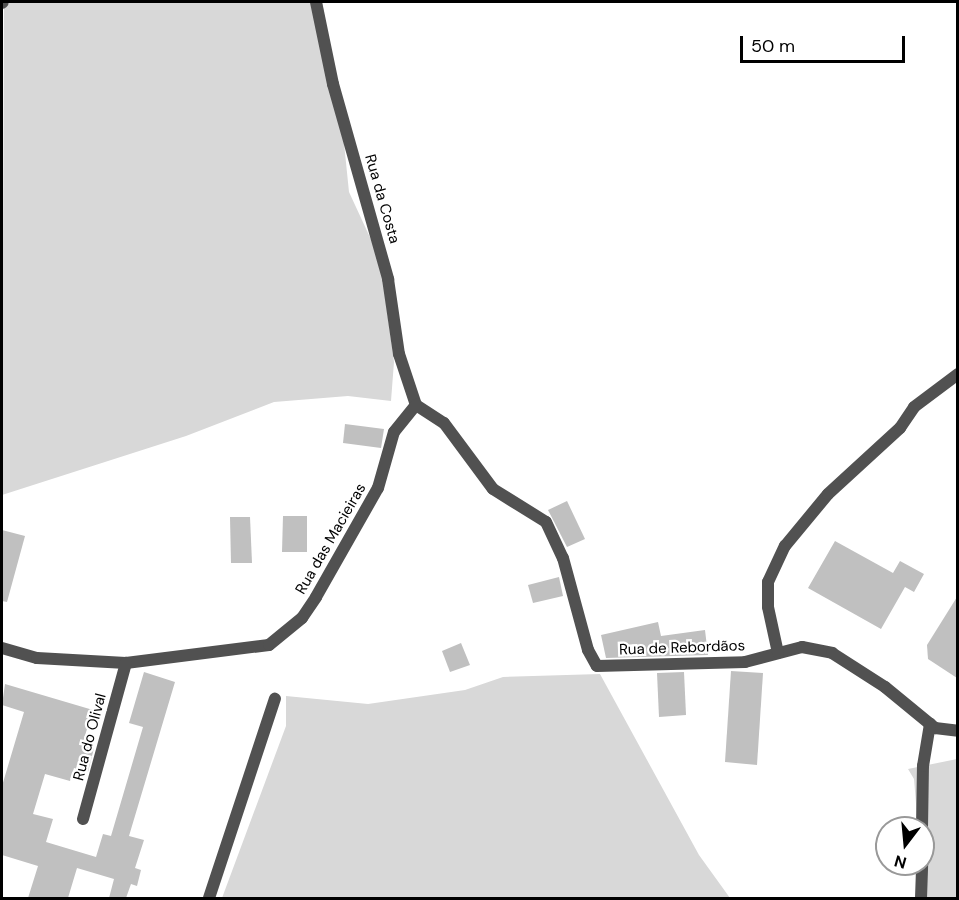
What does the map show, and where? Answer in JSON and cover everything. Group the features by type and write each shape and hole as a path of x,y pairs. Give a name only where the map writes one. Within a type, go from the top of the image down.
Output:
{"street":[{"name":"Rua da Costa","path":"316,2 333,84 388,279 399,354 416,405"},
{"path":"778,653 768,607 768,582 785,546 828,494 900,428 914,407 957,374"},
{"name":"Rua das Macieiras","path":"126,663 269,645 302,618 378,488 394,432 416,405"},
{"name":"Rua de Rebordãos","path":"416,405 444,423 494,489 546,522 562,558 588,650 597,666 745,662 802,647 832,653 885,687 930,724 957,731"},
{"path":"2,648 37,658 126,663"},
{"name":"Rua do Olival","path":"83,819 126,663"},
{"path":"209,898 275,699"},
{"path":"922,816 922,766 930,724"},
{"path":"921,876 921,898"}],"shaded area":[{"path":"4,2 322,2 340,104 349,192 380,259 394,362 391,401 348,396 274,402 186,436 2,495"},
{"path":"600,674 699,855 730,898 222,898 286,726 286,696 368,704 465,690 503,677"},
{"path":"957,759 957,898 926,898 925,876 935,876 935,816 917,816 914,779 908,769"}],"building":[{"path":"345,424 384,429 381,448 343,443"},
{"path":"567,501 585,539 567,547 548,510"},
{"path":"283,516 307,516 307,552 282,552"},
{"path":"230,517 250,517 252,563 231,563"},
{"path":"2,530 25,536 7,602 2,601"},
{"path":"835,541 893,573 900,561 924,574 914,592 905,587 881,629 808,588"},
{"path":"559,577 563,596 533,603 528,585"},
{"path":"957,597 957,678 928,659 927,645"},
{"path":"658,622 661,636 705,630 708,655 606,658 601,635"},
{"path":"461,643 470,665 450,672 442,651"},
{"path":"731,671 763,673 757,765 725,762"},
{"path":"144,672 175,682 129,836 144,840 135,868 141,870 137,886 131,884 126,898 109,898 114,879 77,868 68,898 28,898 38,866 2,855 2,786 24,712 2,705 5,684 93,710 82,745 94,748 88,772 74,768 70,781 45,774 33,814 53,819 46,842 96,857 103,834 111,836 143,727 129,723"},
{"path":"684,672 686,715 659,717 657,673"}]}
